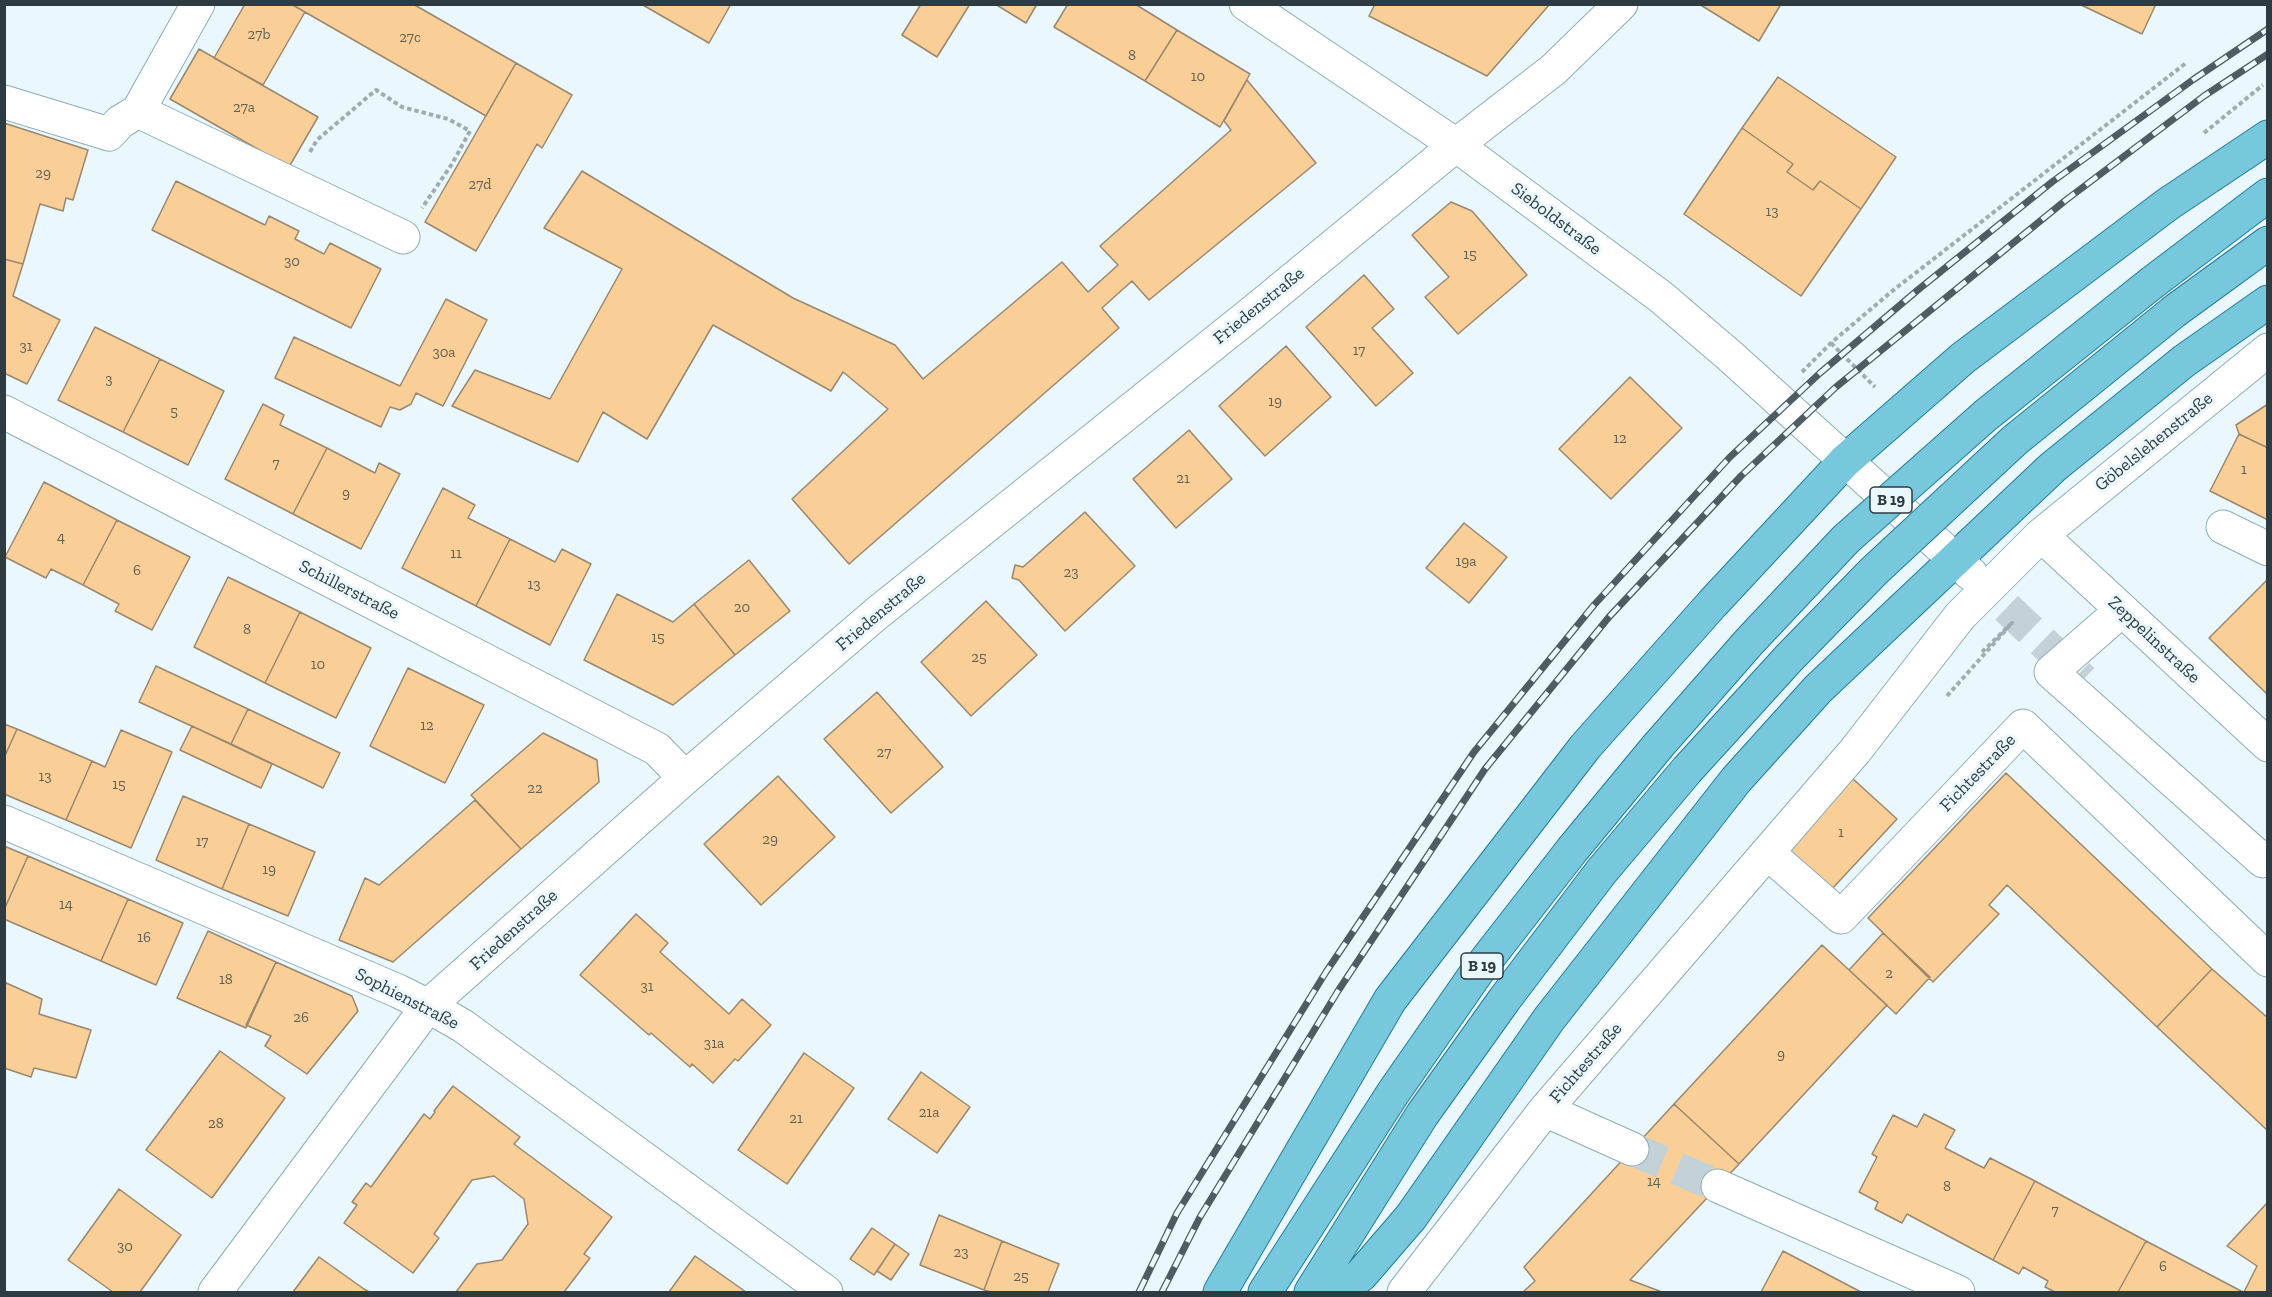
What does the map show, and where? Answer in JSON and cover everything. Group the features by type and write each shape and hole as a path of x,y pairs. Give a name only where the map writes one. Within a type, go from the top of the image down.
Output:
{"main road":[{"path":"1220,1293 1390,1000 1585,747 1712,604 1845,460 1963,358 2168,204 2268,138"},
{"name":"B 19","path":"1265,1293 1393,1093 1476,972 1657,747 1749,642 1846,539 1986,415 2153,282 2268,195"},
{"name":"B 19","path":"1311,1293 1422,1115 1504,1000 1601,872 1687,770 1789,658 1883,562 2015,440 2176,310 2268,243"},
{"path":"1339,1293 1361,1275 1411,1217 1549,1018 1736,780 1818,689 1962,567 2053,467 2184,362 2268,302"}],"street":[{"path":"4,102 109,134 138,111 198,4"},
{"name":"Sieboldstraße","path":"1246,4 1456,145 1661,297 1845,460"},
{"name":"Friedenstraße","path":"215,1293 428,1006 685,778 876,614 1252,313 1456,145 1553,70 1621,4"},
{"path":"138,111 200,138 403,237"},
{"name":"Göbelslehenstraße","path":"2041,535 2268,350"},
{"name":"Schillerstraße","path":"4,412 657,749 685,778"},
{"path":"1845,460 1962,567"},
{"path":"2223,527 2268,549"},
{"name":"Zeppelinstraße","path":"2041,535 2268,745"},
{"name":"Fichtestraße","path":"1404,1293 1545,1110 1769,854 1868,736 1960,616 2041,535"},
{"path":"2122,610 2052,672 2264,861 2268,857"},
{"name":"Fichtestraße","path":"1769,854 1841,917 2023,726 2268,960"},
{"name":"Sophienstraße","path":"4,822 398,991 463,1026 826,1293"},
{"name":"Fichtestraße","path":"1545,1110 1632,1149"},
{"path":"1718,1186 1958,1293"}],"path":[{"path":"1900,414 1831,343 1891,292 2186,63"},
{"path":"2199,137 2263,85"},
{"path":"291,184 317,140 376,90 402,107 448,119 470,131 452,164 403,237"}],"building":[{"path":"245,4 291,4 305,12 263,85 214,58"},
{"path":"291,4 413,4 516,63 486,116"},
{"path":"641,4 731,4 709,43"},
{"path":"921,4 970,4 937,57 902,35"},
{"path":"995,4 1037,4 1026,23"},
{"path":"1068,4 1135,4 1177,30 1145,81 1054,27"},
{"path":"1375,4 1550,4 1487,76 1369,16"},
{"path":"1699,4 1781,4 1759,41"},
{"path":"2079,4 2156,4 2142,34"},
{"path":"1177,30 1250,74 1220,127 1145,81"},
{"path":"199,49 318,117 289,167 170,99"},
{"path":"516,63 572,95 542,148 537,144 476,251 425,222"},
{"path":"1778,77 1896,157 1861,209 1820,181 1813,190 1787,172 1793,164 1742,128"},
{"path":"1247,80 1316,163 1149,300 1132,281 1102,308 1119,328 849,564 792,499 888,409 843,372 831,391 713,325 647,439 603,412 578,462 452,406 475,370 550,399 622,269 544,228 582,171 793,298 895,345 923,379 1062,262 1088,292 1118,265 1100,246 1231,130 1224,121"},
{"path":"4,123 88,150 73,200 66,198 63,211 40,204 23,264 4,259"},
{"path":"1742,128 1793,164 1787,172 1813,190 1820,181 1861,209 1801,296 1684,214"},
{"path":"176,181 265,225 269,216 299,231 295,239 324,254 330,243 381,269 351,328 152,230"},
{"path":"1451,202 1472,211 1527,275 1458,334 1425,297 1449,277 1412,235"},
{"path":"4,259 23,264 13,296 60,320 27,384 4,373"},
{"path":"1364,275 1394,309 1372,328 1413,373 1376,406 1306,327"},
{"path":"446,299 487,320 443,406 416,393 411,404 400,410 390,407 381,427 275,378 294,337 400,386"},
{"path":"95,327 160,359 123,432 58,400"},
{"path":"1286,346 1331,397 1265,456 1219,406"},
{"path":"160,359 224,391 188,465 123,432"},
{"path":"1630,377 1682,428 1611,499 1559,449"},
{"path":"263,404 284,415 280,425 327,448 293,514 225,479"},
{"path":"2268,404 2268,448 2239,434 2236,425"},
{"path":"1189,430 1232,479 1176,528 1133,479"},
{"path":"2239,434 2268,448 2268,520 2210,491"},
{"path":"327,448 375,473 379,463 400,474 361,549 293,514"},
{"path":"44,482 117,520 83,585 51,569 46,578 5,557"},
{"path":"443,488 475,505 468,518 510,539 476,606 402,568"},
{"path":"1085,512 1135,566 1065,631 1019,580 1012,578 1015,565 1023,567"},
{"path":"117,520 190,557 152,630 115,611 119,604 83,585"},
{"path":"1464,523 1507,557 1469,603 1426,568"},
{"path":"510,539 555,562 562,549 591,564 550,645 476,606"},
{"path":"749,560 790,611 735,655 694,604"},
{"path":"228,577 300,612 265,683 194,647"},
{"path":"2268,579 2268,695 2209,638"},
{"path":"617,594 673,622 694,604 735,655 673,705 584,660"},
{"path":"986,601 1037,655 971,716 921,662"},
{"path":"300,612 371,648 336,718 265,683"},
{"path":"156,666 248,709 231,744 139,702"},
{"path":"408,668 484,705 445,783 370,746"},
{"path":"877,692 943,767 891,813 824,739"},
{"path":"248,709 340,753 323,788 231,744"},
{"path":"4,724 17,729 4,758"},
{"path":"192,726 272,764 261,788 180,750"},
{"path":"17,729 92,761 66,820 4,794 4,758"},
{"path":"121,730 172,752 131,848 66,820 92,761 105,767"},
{"path":"543,733 597,760 599,782 521,849 471,795"},
{"path":"2006,773 2212,969 2157,1027 2007,885 1989,905 1999,914 1933,982 1868,918"},
{"path":"778,776 835,837 761,905 704,844"},
{"path":"1852,778 1897,819 1831,890 1786,848"},
{"path":"183,796 249,824 222,889 156,860"},
{"path":"475,800 521,849 393,962 339,940 365,878 379,885"},
{"path":"249,824 315,852 288,916 222,889"},
{"path":"4,846 28,856 4,910"},
{"path":"28,856 128,899 101,961 4,919 4,910"},
{"path":"128,899 183,923 156,985 101,961"},
{"path":"636,914 668,943 660,952 729,1014 742,999 771,1025 738,1061 735,1059 713,1083 692,1064 690,1067 651,1033 649,1035 580,975"},
{"path":"208,931 276,962 246,1028 177,998"},
{"path":"1883,933 1930,977 1896,1014 1849,970"},
{"path":"1822,945 1887,1005 1739,1164 1674,1104"},
{"path":"276,962 352,996 358,1011 307,1074 265,1046 271,1036 246,1025"},
{"path":"2212,969 2268,1018 2268,1131 2157,1027"},
{"path":"4,982 42,999 39,1014 91,1030 76,1078 34,1068 31,1077 4,1068"},
{"path":"220,1051 285,1098 212,1198 146,1150"},
{"path":"804,1053 854,1088 787,1184 738,1150"},
{"path":"921,1072 970,1107 937,1153 888,1119"},
{"path":"453,1086 520,1137 514,1144 612,1217 584,1254 590,1258 564,1292 456,1292 477,1264 502,1260 528,1224 524,1199 494,1176 472,1180 434,1234 439,1238 413,1273 344,1223 357,1205 352,1202 366,1183 371,1187 424,1114 430,1119"},
{"path":"1674,1104 1739,1164 1630,1280 1662,1292 1523,1292 1535,1281 1524,1267"},
{"path":"1924,1114 1955,1130 1945,1148 1984,1168 1990,1158 2035,1181 1993,1260 1907,1214 1902,1223 1875,1209 1878,1202 1859,1192 1877,1157 1872,1154 1893,1115 1917,1127"},
{"path":"2035,1181 2146,1241 2118,1292 2055,1292 2045,1287 2048,1281 2023,1267 2019,1274 1993,1260"},
{"path":"119,1189 181,1235 140,1292 113,1292 68,1260"},
{"path":"2268,1202 2268,1292 2244,1292 2257,1266 2227,1246"},
{"path":"939,1215 1002,1241 984,1290 920,1265"},
{"path":"872,1228 895,1244 874,1275 850,1259"},
{"path":"1002,1241 1059,1264 1048,1292 984,1290"},
{"path":"2146,1241 2243,1292 2118,1292"},
{"path":"895,1244 909,1254 891,1280 877,1271"},
{"path":"1783,1251 1861,1292 1761,1292"},
{"path":"695,1256 746,1292 669,1292"},
{"path":"319,1257 364,1289 369,1292 293,1292"}],"tunnel":[{"path":"1971,574 2083,680"},
{"path":"1632,1149 1718,1186"}],"railway":[{"path":"1139,1292 1177,1213 1326,972 1474,752 1594,605 1730,457 1820,373 1919,289 2052,182 2194,79 2268,29"},
{"path":"1162,1292 1200,1217 1338,991 1485,769 1609,617 1741,476 1836,387 2066,200 2204,96 2268,54"}]}
